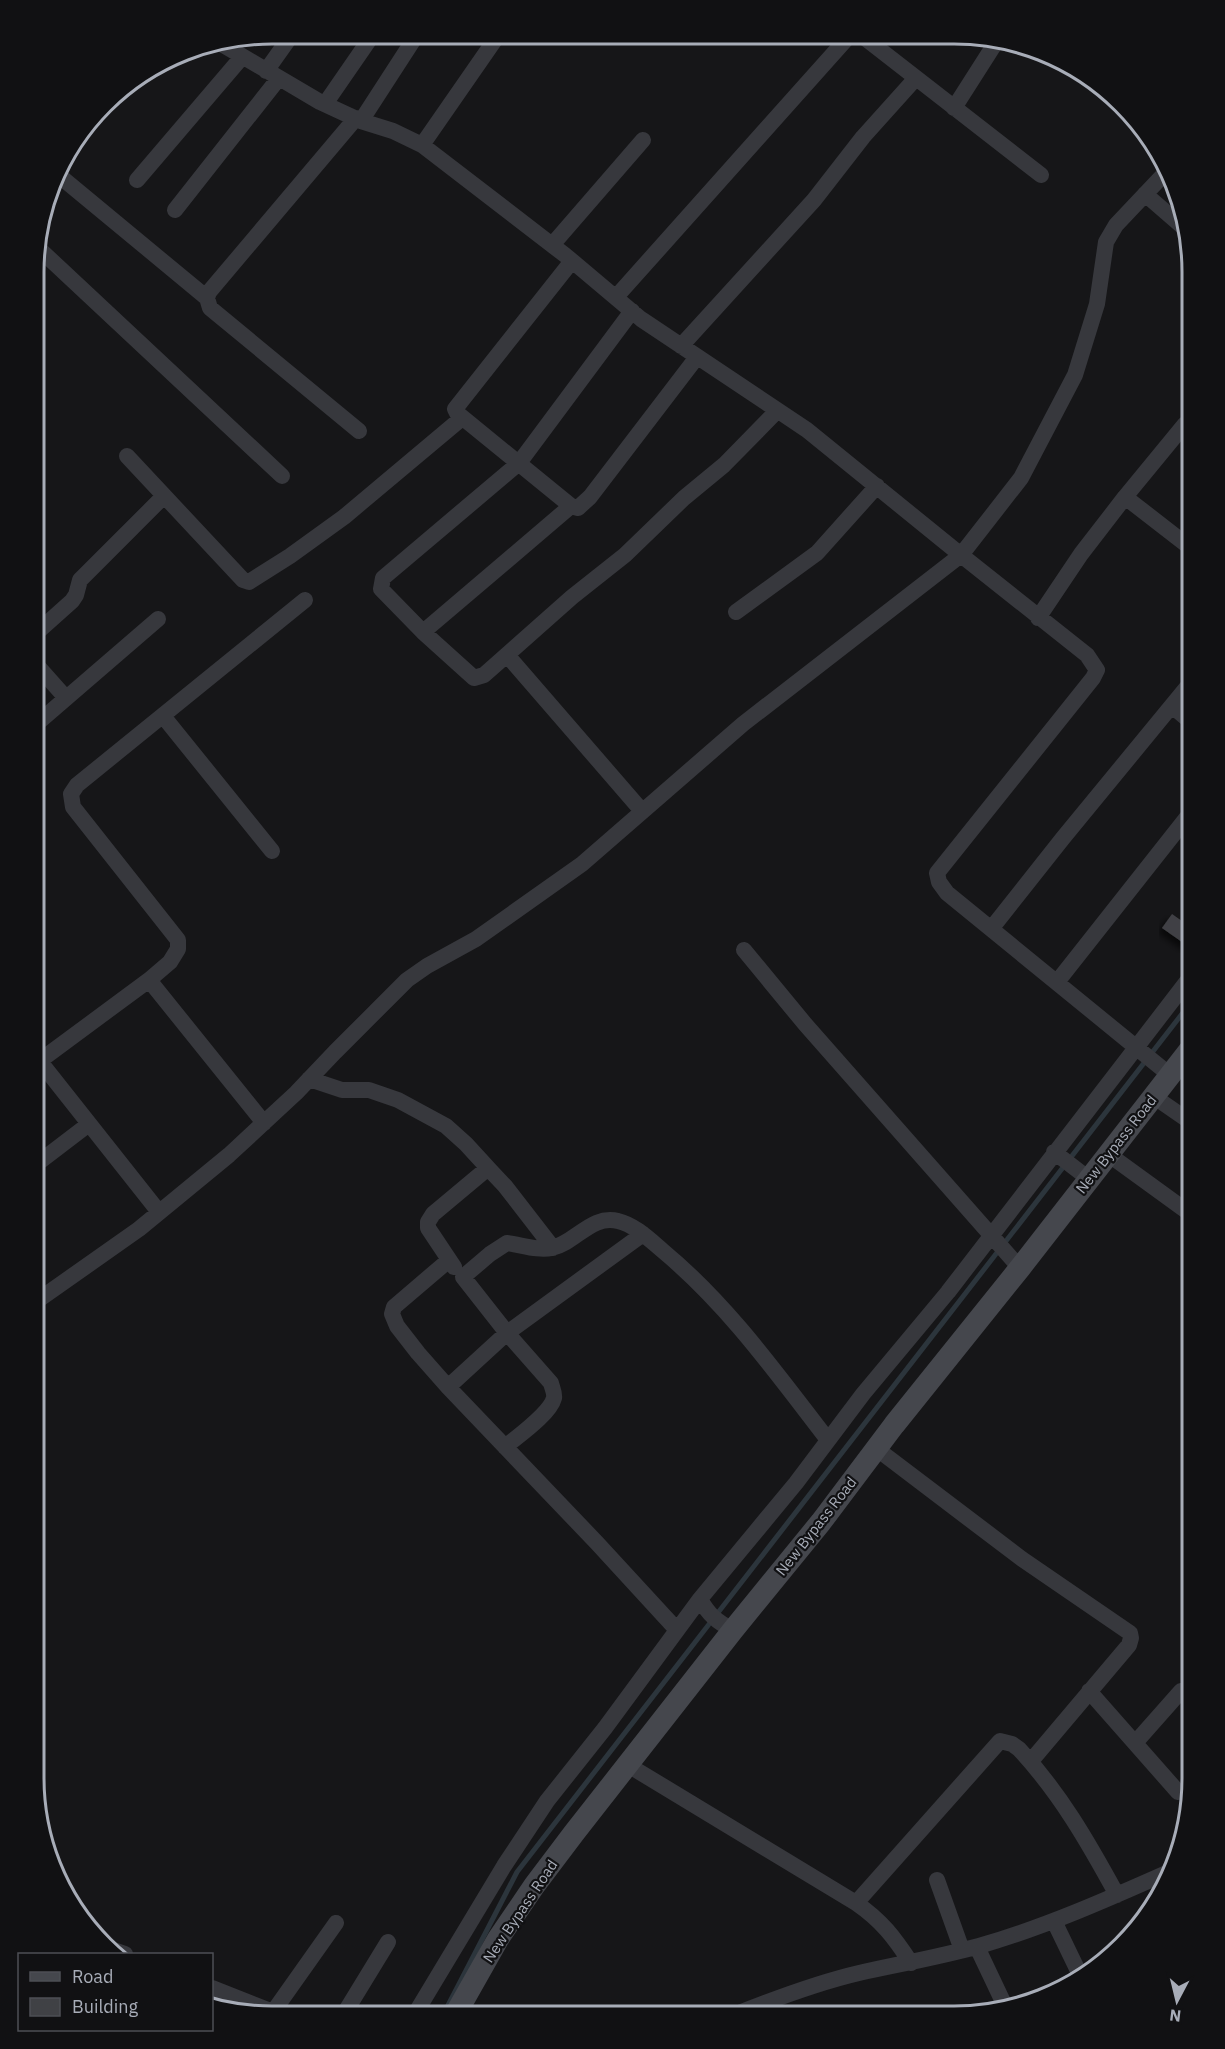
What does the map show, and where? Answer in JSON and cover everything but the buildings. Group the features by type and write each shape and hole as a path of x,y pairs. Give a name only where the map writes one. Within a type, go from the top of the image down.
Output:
{"main road":[{"name":"New Bypass Road","path":"460,2006 498,1939 534,1886 628,1765 715,1616 821,1522 901,1416 1004,1250 1070,1164 1108,1154 1182,1059"}],"street":[{"path":"175,210 272,75 288,44"},
{"path":"325,104 366,44"},
{"path":"207,298 209,292 359,119 410,44"},
{"path":"422,146 492,44"},
{"path":"615,297 842,44"},
{"path":"873,44 1041,175"},
{"path":"954,108 993,47"},
{"path":"228,48 325,104 393,131 422,146 552,245 632,311 807,430 1038,618 1087,655 1097,670 1093,678 937,873 939,882 947,893 1170,1074"},
{"path":"137,180 242,57"},
{"path":"681,346 814,200 863,137 916,78"},
{"path":"552,245 644,140"},
{"path":"44,1296 159,1212 229,1155 309,1079 407,980 427,966 476,939 582,864 743,724 961,555 1021,478 1075,375 1097,304 1106,242 1116,225 1161,177"},
{"path":"63,179 207,298 210,308 359,431"},
{"path":"1145,195 1176,220"},
{"path":"44,254 282,476"},
{"path":"572,261 455,409 462,418 571,506 578,508 590,497 697,357"},
{"path":"632,311 519,463 383,578 381,589 423,632 474,678 484,675 572,597 625,555 684,498 724,465 777,411"},
{"path":"127,456 243,580 249,582 344,517 462,418"},
{"path":"1038,618 1081,554 1182,428"},
{"path":"736,612 817,554 877,486"},
{"path":"44,626 72,601 80,580 164,496"},
{"path":"1125,497 1182,541"},
{"path":"423,632 571,506"},
{"path":"44,1054 149,980 174,956 178,949 178,940 73,807 71,794 77,785 305,600"},
{"path":"44,717 158,619"},
{"path":"507,655 642,811"},
{"path":"44,673 66,698"},
{"path":"992,929 1063,838 1182,694"},
{"path":"1172,706 1182,714"},
{"path":"163,716 272,851"},
{"path":"1057,982 1182,823"},
{"path":"744,950 805,1024 1004,1250"},
{"path":"149,980 264,1123"},
{"path":"420,2006 491,1887 547,1801 605,1728 677,1630 715,1616 796,1483 863,1394 948,1292 1004,1250 1070,1164 1182,991"},
{"path":"44,1070 159,1212"},
{"path":"309,1079 342,1090 369,1090 398,1100 446,1126 506,1186 553,1248"},
{"path":"1154,1096 1182,1116"},
{"path":"44,1158 89,1124"},
{"path":"1108,1154 1182,1208"},
{"path":"488,1168 433,1214 428,1222 428,1228 449,1260 507,1333 551,1383 554,1400 546,1412 505,1446"},
{"path":"507,1243 540,1249 553,1248 564,1244 593,1224 606,1220 619,1221 643,1234 693,1278 737,1324 828,1440"},
{"path":"463,1277 534,1222"},
{"path":"448,1387 507,1333 643,1234"},
{"path":"449,1260 394,1307 392,1314 397,1326 448,1387 677,1630"},
{"path":"877,1449 1022,1559 1130,1633 1129,1645 1031,1761"},
{"path":"1089,1691 1178,1792"},
{"path":"1135,1743 1181,1691"},
{"path":"856,1903 1000,1741 1012,1744 1031,1761 1073,1816 1117,1895"},
{"path":"628,1765 878,1918 911,1963"},
{"path":"756,2006 857,1974 969,1948 1054,1921 1159,1876"},
{"path":"938,1880 969,1948 1001,2000"},
{"path":"1054,1921 1077,1969"},
{"path":"280,2006 336,1923"},
{"path":"349,2006 388,1942"},
{"path":"213,1988 255,2005"}],"waterway":[{"path":"448,2006 517,1872 1182,1014"}]}
